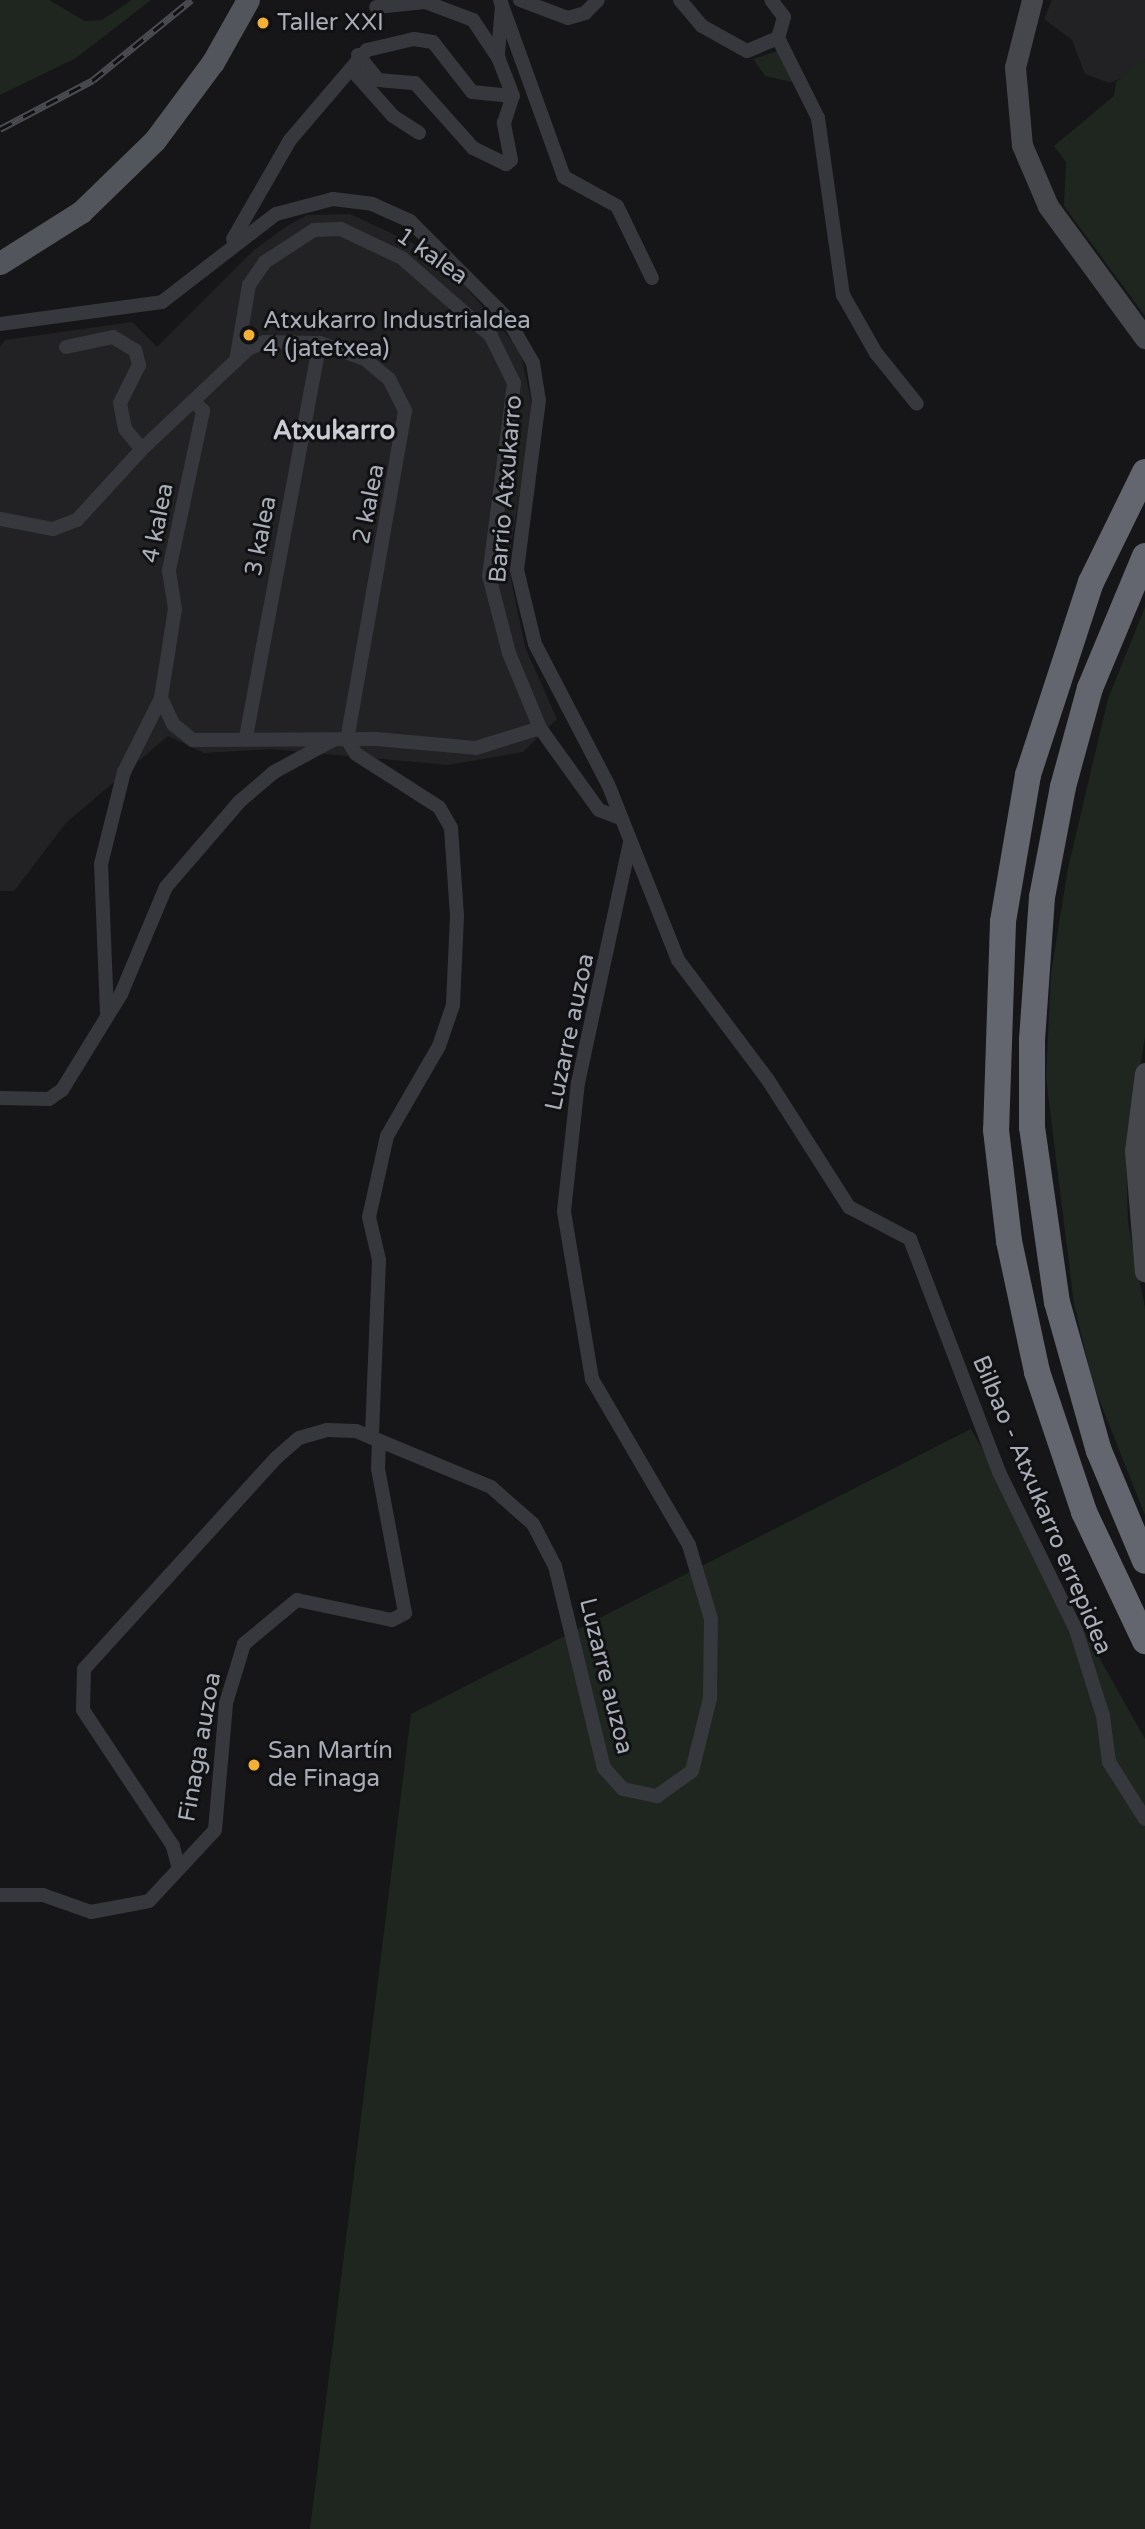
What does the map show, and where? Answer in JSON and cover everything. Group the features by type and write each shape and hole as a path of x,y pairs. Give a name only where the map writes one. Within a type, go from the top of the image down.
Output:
{"highway":[{"path":"1145,472 1091,582 1028,775 1003,922 996,1130 1009,1241 1037,1372 1084,1512 1145,1641"},
{"path":"1145,556 1090,688 1057,812 1042,897 1032,1052 1037,1180 1064,1336 1099,1451 1145,1561"}],"main road":[{"path":"0,263 82,212 155,140 214,62 248,0"}],"street":[{"path":"520,0 568,18 585,13 598,0"},
{"path":"680,0 702,26 735,47 761,50 778,38"},
{"path":"771,0 783,18 778,38 818,118 843,295 876,353 917,404"},
{"path":"1032,0 1014,76 1022,145 1048,206 1145,338"},
{"path":"499,58 502,1"},
{"path":"502,1 564,177 617,206 652,278"},
{"path":"358,55 378,80 415,83 473,148 506,164 512,153 504,122 513,96 499,58 462,12 425,2 376,7"},
{"path":"358,55 414,39 433,42 472,92 513,96"},
{"path":"225,254 290,140 353,71 358,55"},
{"path":"353,71 393,116 419,134"},
{"name":"Barrio Atxukarro","path":"0,324 162,302 292,207 333,199 372,204 427,233 519,333 539,400 520,536 520,599 535,643 608,784 617,817"},
{"name":"1 kalea","path":"236,361 248,285 265,262 313,230 341,229 402,258 491,336 514,383 489,576 509,653 540,728 599,810 617,817"},
{"path":"66,347 113,337 135,350 139,365 120,403 125,429 142,449"},
{"name":"2 kalea","path":"0,519 43,527 77,520 142,449 236,361 264,342 320,343 365,359 389,379 405,411 341,738"},
{"name":"3 kalea","path":"246,737 320,343"},
{"name":"4 kalea","path":"161,698 175,609 169,570 203,411 194,401"},
{"path":"161,698 173,724 193,740 246,737 341,738 476,748 540,728"},
{"path":"107,1013 101,864 124,772 161,698"},
{"path":"0,1098 49,1098 62,1090 129,978 149,918 183,866 274,772 341,738"},
{"path":"341,738 356,754 439,807 451,828 457,916 453,1005 439,1046 387,1136 369,1217 379,1260 376,1439"},
{"name":"Bilbao - Atxukarro errepidea","path":"617,817 631,843 678,960 768,1080 837,1191 860,1216 896,1226 910,1239 999,1472 1076,1630 1103,1716 1109,1762 1145,1819"},
{"name":"Luzarre auzoa","path":"84,1669 299,1438 327,1430 376,1439 491,1487 533,1524 555,1566 604,1768 623,1789 657,1796 676,1786 692,1771 710,1698 711,1619 689,1545 592,1379 564,1211 578,1083 631,843"},
{"path":"1145,1073 1135,1151 1145,1272"},
{"name":"Finaga auzoa","path":"0,1895 43,1895 91,1912 149,1901 215,1830 226,1703 244,1644 297,1600 392,1619 405,1613 377,1469 376,1439"},
{"name":"Finaga auzoa","path":"84,1669 83,1710 173,1846 179,1869"}],"shaded area":[{"path":"0,0 49,0 85,21 102,20 132,0 151,0 76,58 0,95"},
{"path":"1052,0 1145,0 1145,59 1137,71 1110,83 1085,74 1072,40 1044,19"},
{"path":"781,50 800,84 765,76 753,59"},
{"path":"1145,59 1145,316 1064,206 1066,162 1054,146 1114,96 1116,82"},
{"path":"350,214 438,255 520,350 533,410 508,565 525,647 557,719 523,752 448,765 271,749 204,753 168,736 66,823 14,891 0,891 0,347 5,340 132,322 157,347 254,250 287,226 307,215"},
{"path":"1145,607 1145,1037 1126,1155 1128,1223 1145,1308 1145,1515 1093,1384 1074,1304 1046,1078 1051,973 1068,868 1108,699"},
{"path":"971,1429 1145,1739 1145,2529 310,2529 411,1714"}],"railway":[{"path":"0,129 93,80 191,0"}],"place":[{"name":"Taller XXI","path":"263,23"},
{"name":"Atxukarro Industrialdea 4 (jatetxea)","path":"249,335"},
{"name":"San Martín de Finaga","path":"254,1765"}],"district":[{"name":"Atxukarro","path":"334,431"}]}
